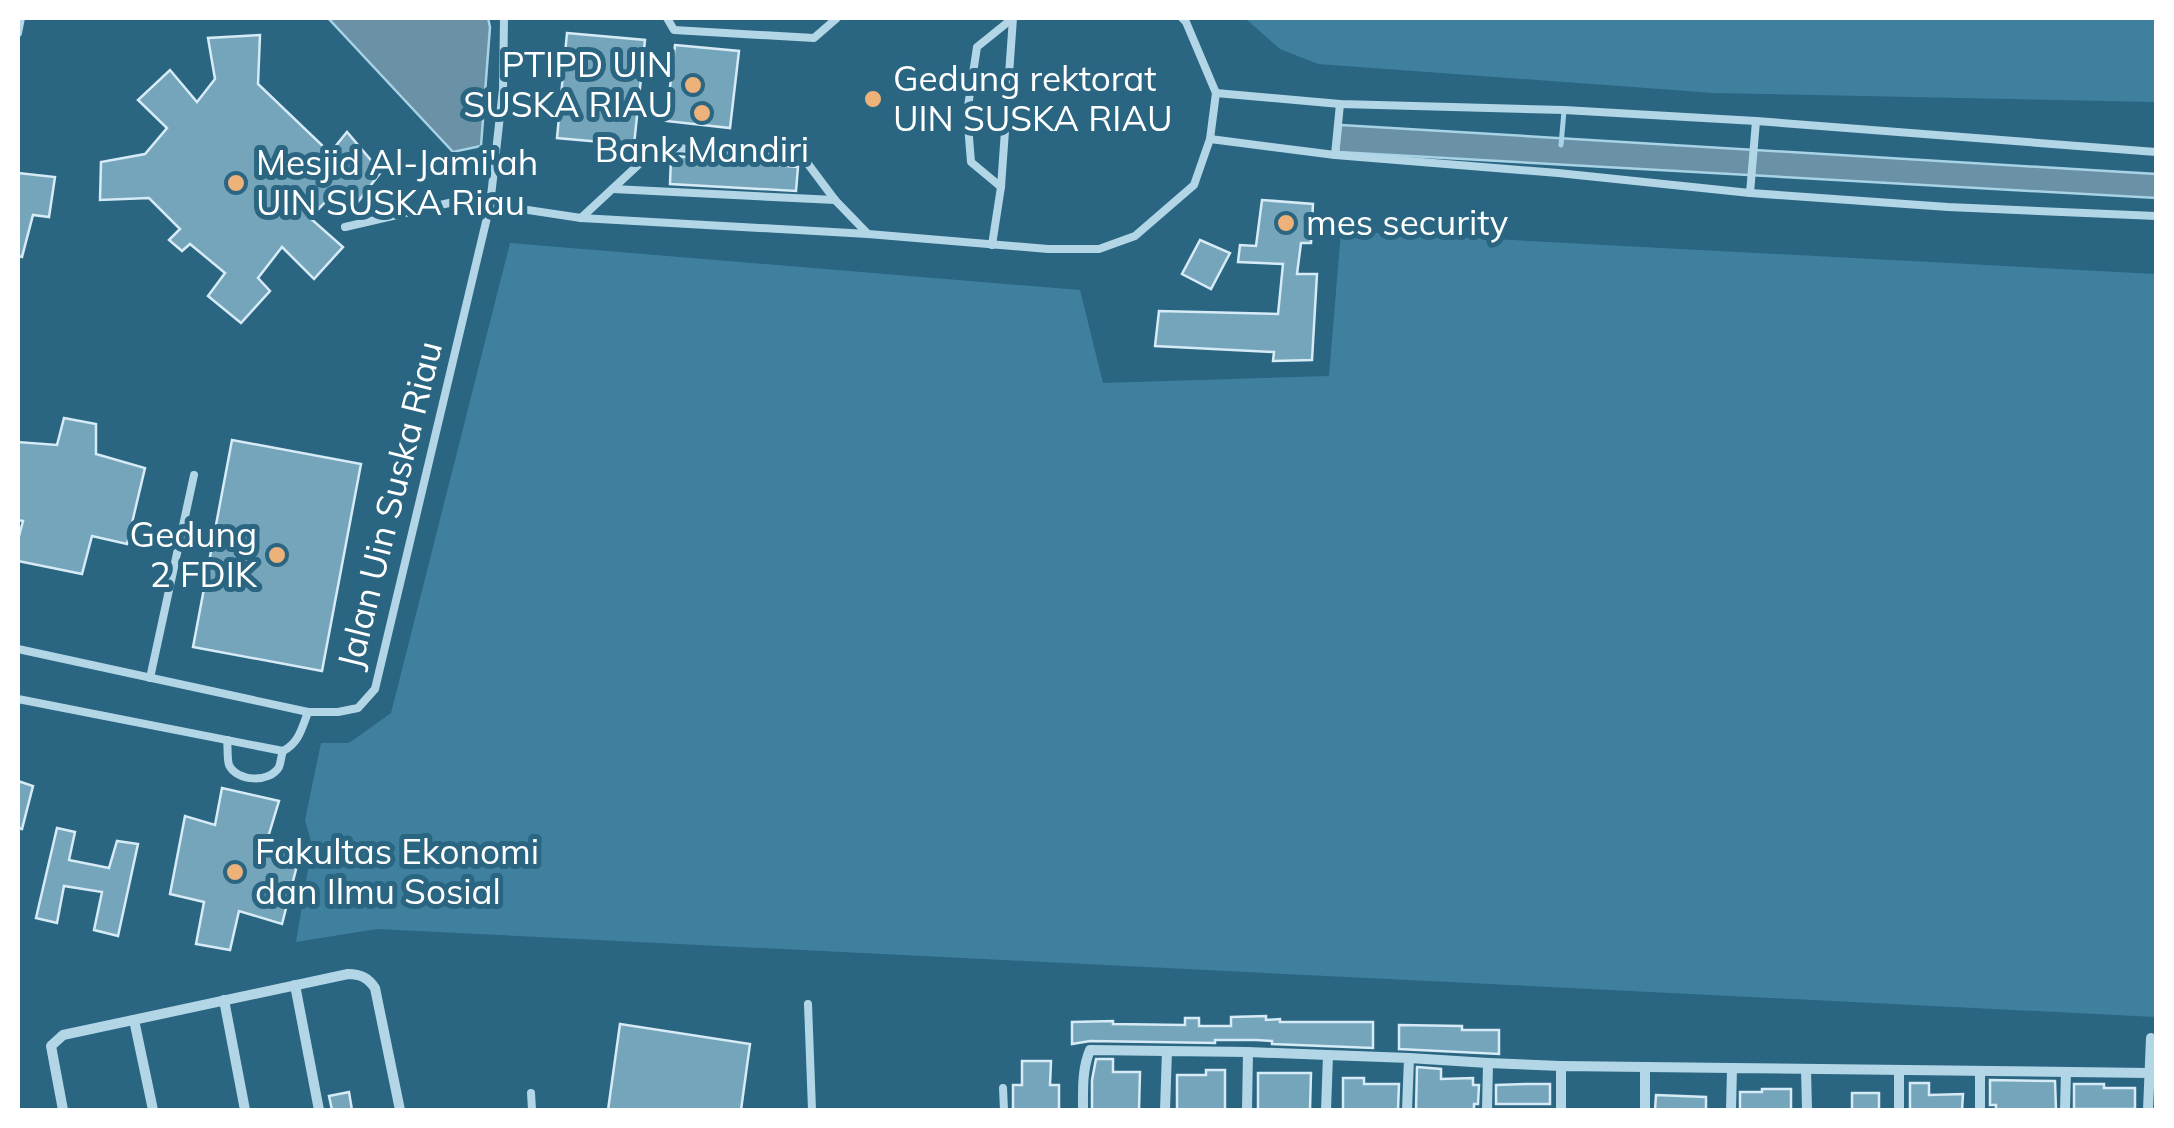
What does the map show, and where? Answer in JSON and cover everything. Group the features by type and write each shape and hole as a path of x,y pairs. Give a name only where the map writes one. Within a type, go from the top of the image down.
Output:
{"street":[{"path":"63,1110 51,1046 63,1035 358,974 375,988 400,1110"},
{"path":"294,985 319,1110"},
{"path":"224,1000 245,1110"},
{"path":"134,1020 154,1110"},
{"path":"2148,1110 2151,1038"},
{"path":"1083,1110 1083,1076 1090,1050 1248,1052 1561,1066 2149,1073"},
{"path":"1166,1110 1167,1051"},
{"path":"1247,1110 1248,1052"},
{"path":"1326,1110 1328,1055"},
{"path":"1407,1110 1409,1058"},
{"path":"1487,1110 1488,1063"},
{"path":"1561,1066 1561,1110"},
{"path":"1645,1110 1646,1067"},
{"path":"1732,1068 1732,1110"},
{"path":"1806,1069 1807,1110"},
{"path":"1898,1110 1899,1070"},
{"path":"1980,1071 1980,1110"},
{"path":"2065,1110 2066,1072"}],"lane":[{"path":"18,34 21,18"},
{"name":"Jalan Uin Suska Riau","path":"18,649 308,712 358,708 374,689 490,204 504,88 504,18"},
{"path":"666,18 674,30 814,38 837,18"},
{"path":"1001,188 972,162 967,113 977,47 1013,18"},
{"path":"992,245 1001,188 1013,18"},
{"path":"344,227 462,200 581,218 1100,249 1135,236 1194,185 1210,139 1216,93 1182,18"},
{"path":"1216,93 1340,109 1564,110 2156,152"},
{"path":"1335,150 1340,109"},
{"path":"1750,193 1756,121"},
{"path":"1210,139 1750,193 2156,216"},
{"path":"581,218 651,153 678,148 805,160 835,200 868,234"},
{"path":"613,189 835,200"},
{"path":"150,678 194,475"},
{"path":"18,699 283,751 299,737 308,712"},
{"path":"227,740 229,765 239,775 254,778 267,778 278,769 283,751"},
{"path":"808,1004 812,1110"},
{"path":"1004,1088 1004,1110"},
{"path":"531,1094 532,1110"}],"shaded area":[{"path":"328,18 488,18 481,146 453,152"},
{"path":"1245,18 2156,18 2156,102 1714,93 1318,64 1280,49"},
{"path":"1341,125 2156,174 2156,198 1338,152"},
{"path":"1341,231 2156,274 2156,1017 377,929 296,942 312,845 305,820 321,743 349,743 391,713 510,243 1080,290 1103,383 1329,376"}],"building":[{"path":"567,33 645,40 634,145 557,138"},
{"name":"Mesjid Al-Jami'ah UIN SUSKA Riau","path":"260,35 258,84 330,153 347,132 381,172 350,212 333,194 310,218 343,247 314,279 282,247 258,278 270,291 241,323 208,296 225,273 190,244 182,251 169,240 180,229 149,198 100,200 101,162 145,154 167,128 138,100 170,70 197,102 215,79 208,38"},
{"name":"PTIPD UIN SUSKA RIAU","path":"675,45 739,51 730,128 666,121"},
{"path":"671,157 798,167 796,191 670,184"},
{"path":"18,173 55,177 49,217 33,215 22,257 18,256"},
{"path":"1262,200 1313,204 1311,243 1301,243 1297,274 1317,274 1312,360 1273,361 1274,352 1155,346 1159,311 1278,314 1283,264 1238,262 1240,245 1256,246"},
{"path":"1200,240 1230,253 1211,289 1182,274"},
{"path":"64,418 96,424 96,454 145,468 127,544 92,536 82,574 18,561 23,521 18,520 18,442 57,445"},
{"name":"Gedung 2 FDIK","path":"232,440 361,464 322,671 193,647"},
{"path":"18,781 33,786 22,829 18,828"},
{"name":"Fakultas Ekonomi dan Ilmu Sosial","path":"222,788 279,801 266,844 301,850 282,924 239,911 230,950 196,944 204,902 170,894 185,816 215,825"},
{"path":"57,828 75,832 69,860 109,868 117,841 138,844 118,936 94,930 102,892 64,886 57,923 36,918"},
{"path":"1266,1016 1266,1020 1280,1022 1373,1022 1373,1048 1256,1040 1072,1044 1072,1022 1185,1025 1185,1018 1199,1018 1199,1026 1231,1026 1231,1017"},
{"path":"620,1024 750,1044 741,1110 608,1110"},
{"path":"1399,1025 1499,1030 1499,1054 1399,1049"},
{"path":"1096,1059 1113,1059 1113,1072 1140,1072 1139,1110 1092,1110"},
{"path":"1022,1061 1051,1061 1050,1085 1059,1085 1059,1109 1013,1110 1013,1085 1022,1085"},
{"path":"1417,1067 1441,1069 1441,1079 1473,1078 1473,1085 1479,1085 1474,1110 1416,1110"},
{"path":"1206,1070 1225,1070 1225,1110 1177,1110 1177,1075 1206,1075"},
{"path":"1258,1073 1311,1073 1310,1110 1258,1110"},
{"path":"1343,1078 1364,1078 1364,1084 1399,1084 1398,1110 1343,1110"},
{"path":"1990,1080 2055,1081 2056,1109 1996,1110 1996,1105 1990,1105"},
{"path":"1910,1083 1929,1083 1929,1095 1963,1094 1962,1110 1910,1110"},
{"path":"1550,1084 1550,1104 1496,1104 1496,1085"},
{"path":"2074,1084 2135,1088 2135,1109 2074,1109"},
{"path":"1791,1089 1791,1110 1740,1110 1740,1092"},
{"path":"349,1092 352,1110 332,1110 329,1096"},
{"path":"1852,1093 1879,1093 1879,1110 1852,1110"},
{"path":"1656,1095 1706,1097 1706,1110 1655,1110"}],"waterway":[{"path":"1561,145 1564,111"}],"place":[{"name":"PTIPD UIN SUSKA RIAU","path":"693,85"},
{"name":"Gedung rektorat UIN SUSKA RIAU","path":"873,99"},
{"name":"Bank Mandiri","path":"702,113"},
{"name":"Mesjid Al-Jami'ah UIN SUSKA Riau","path":"236,183"},
{"name":"mes security","path":"1286,223"},
{"name":"Gedung 2 FDIK","path":"277,555"},
{"name":"Fakultas Ekonomi dan Ilmu Sosial","path":"235,872"}]}
